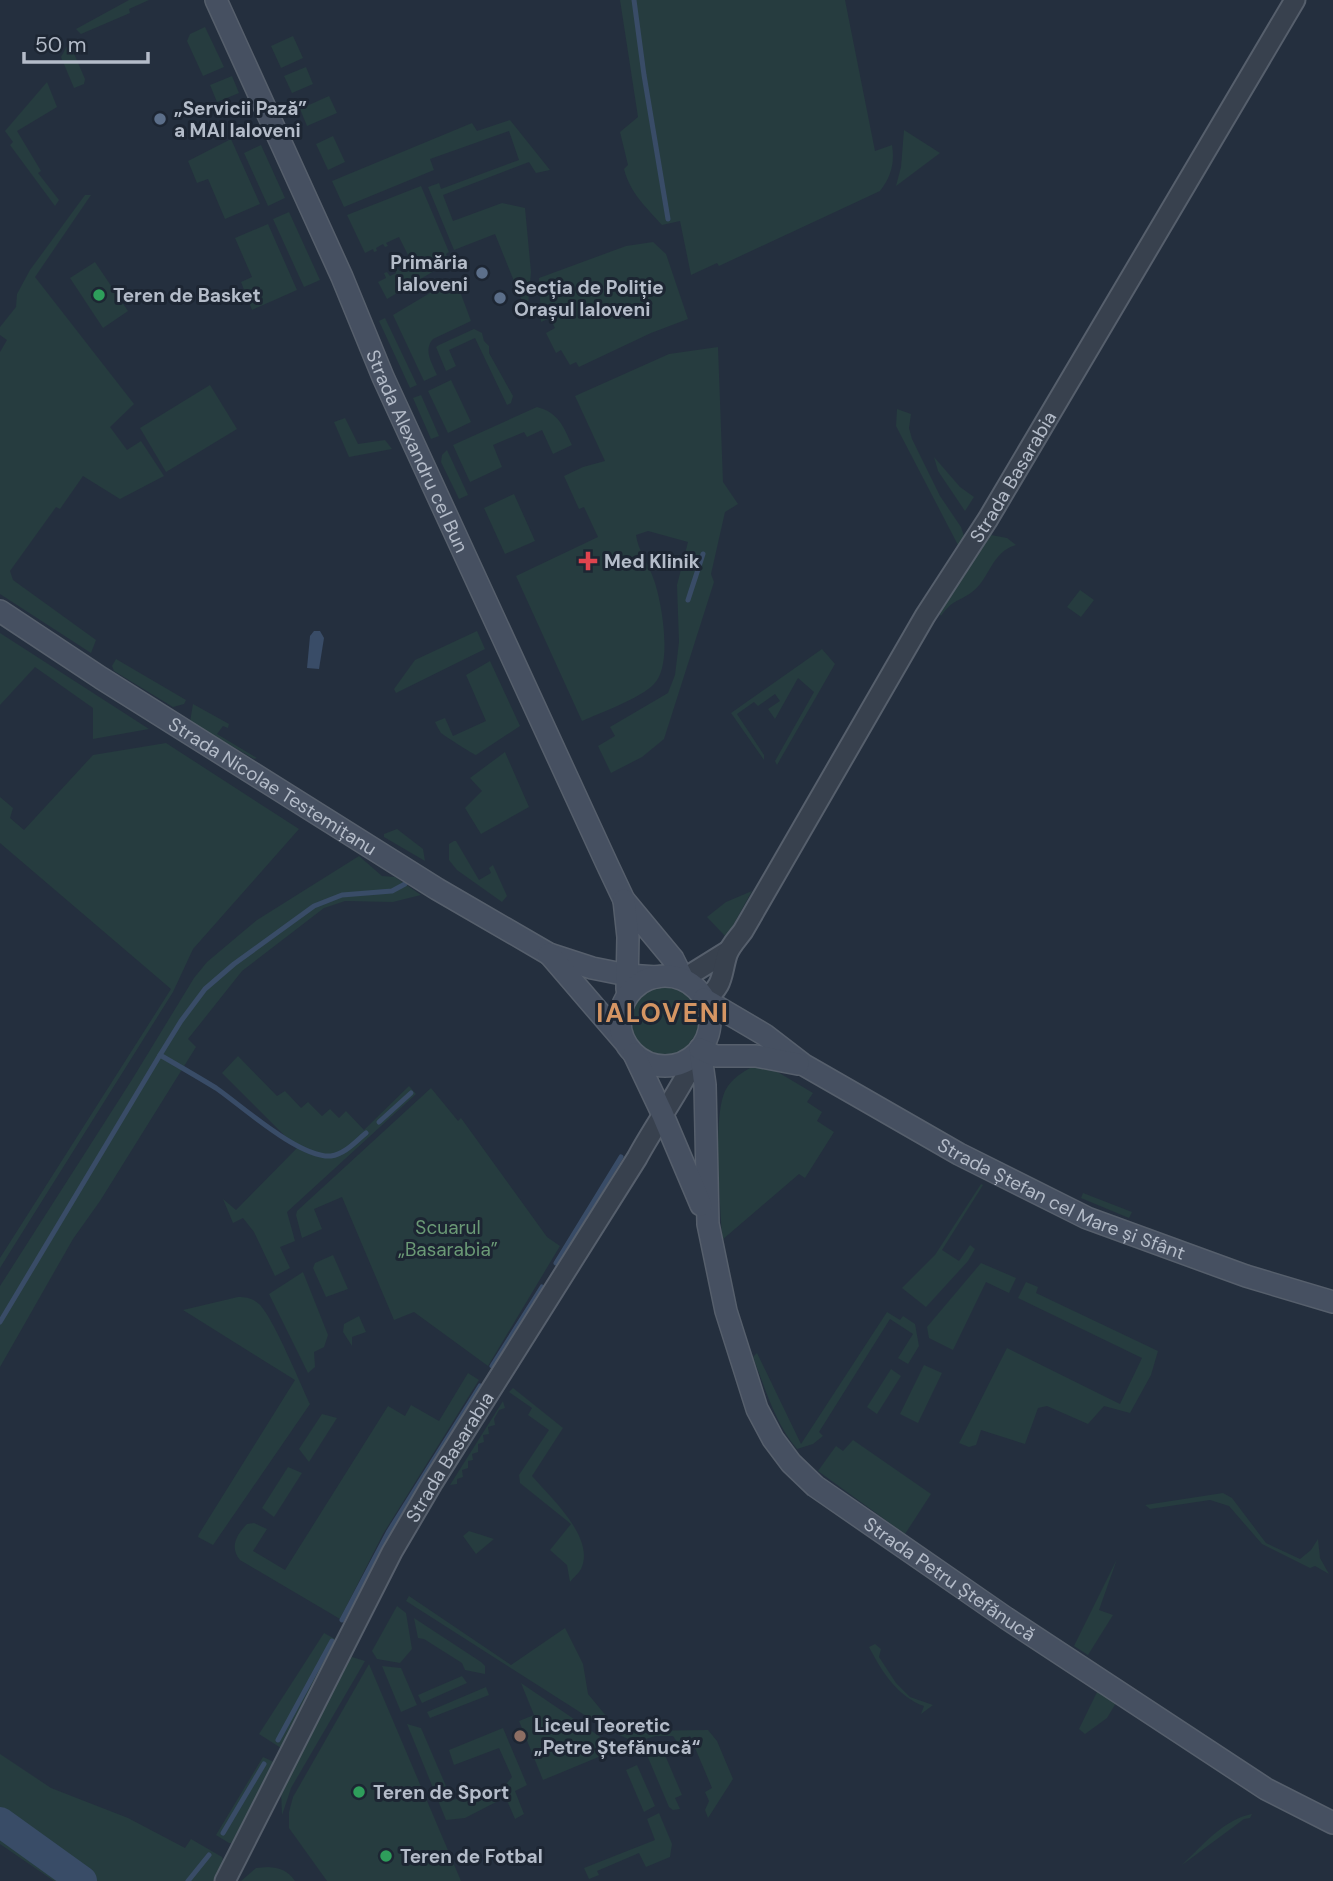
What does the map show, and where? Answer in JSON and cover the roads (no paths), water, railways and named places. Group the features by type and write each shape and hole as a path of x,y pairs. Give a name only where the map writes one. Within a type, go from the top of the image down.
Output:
{"main road":[{"name":"Strada Alexandru cel Bun","path":"216,0 342,277 383,376 624,900 673,959 682,979"},
{"name":"Strada Nicolae Testemițanu","path":"0,611 122,692 437,889 549,954 592,968 627,985 656,976 682,979"},
{"name":"Strada Alexandru cel Bun","path":"624,900 628,937 627,985"},
{"name":"Strada Nicolae Testemițanu","path":"549,954 630,1049"},
{"path":"682,979 695,987 704,999"},
{"path":"627,985 620,1020 630,1049 656,1065 668,1066 691,1057 700,1049"},
{"name":"Strada Basarabia","path":"700,1049 706,1040 710,1019 704,999"},
{"name":"Strada Ștefan cel Mare și Sfânt","path":"704,999 765,1035 804,1065 959,1154 1087,1218 1246,1276 1333,1302"},
{"name":"Strada Petru Ștefănucă","path":"630,1049 662,1113 708,1224"},
{"name":"Strada Ștefan cel Mare și Sfânt","path":"700,1049 716,1056 755,1056 804,1065"},
{"name":"Strada Petru Ștefănucă","path":"700,1049 705,1085 708,1224 726,1311 757,1409 773,1439 791,1463 815,1486 1071,1662 1266,1789 1333,1823"}],"street":[{"name":"Strada Basarabia","path":"704,999 714,993 721,982 728,951 743,930 925,616 988,519 1295,0"},
{"name":"Strada Basarabia","path":"682,979 728,951"},
{"name":"Strada Basarabia","path":"225,1881 392,1552 426,1493 688,1075 700,1049"}],"water":[{"path":"314,631 320,631 324,638 319,669 307,668 310,636"}],"waterway":[{"path":"634,0 668,219"},
{"path":"688,600 703,554"},
{"path":"0,1322 160,1055 205,989 234,964 314,906 342,895 392,891 405,884"},
{"path":"160,1055 216,1088 255,1118 303,1149 331,1156 341,1153 366,1133"},
{"path":"379,1122 411,1093"},
{"path":"556,1263 621,1157"},
{"path":"492,1366 542,1287"},
{"path":"342,1620 389,1531 480,1386"},
{"path":"278,1740 332,1641"},
{"path":"223,1833 264,1764"},
{"path":"0,1822 82,1881"},
{"path":"188,1881 209,1855"}],"place":[{"name":"„Servicii Pază” a MAI Ialoveni","path":"160,119"},
{"name":"Primăria Ialoveni","path":"482,273"},
{"name":"Teren de Basket","path":"99,295"},
{"name":"Secția de Poliție Orașul Ialoveni","path":"500,298"},
{"name":"Med Klinik","path":"588,561"},
{"name":"Liceul Teoretic „Petre Ștefănucă“","path":"520,1736"},
{"name":"Teren de Sport","path":"359,1792"},
{"name":"Teren de Fotbal","path":"386,1856"}],"district":[{"name":"IALOVENI","path":"663,1013"}],"park label":[{"name":"Scuarul „Basarabia”","path":"448,1238"}]}
